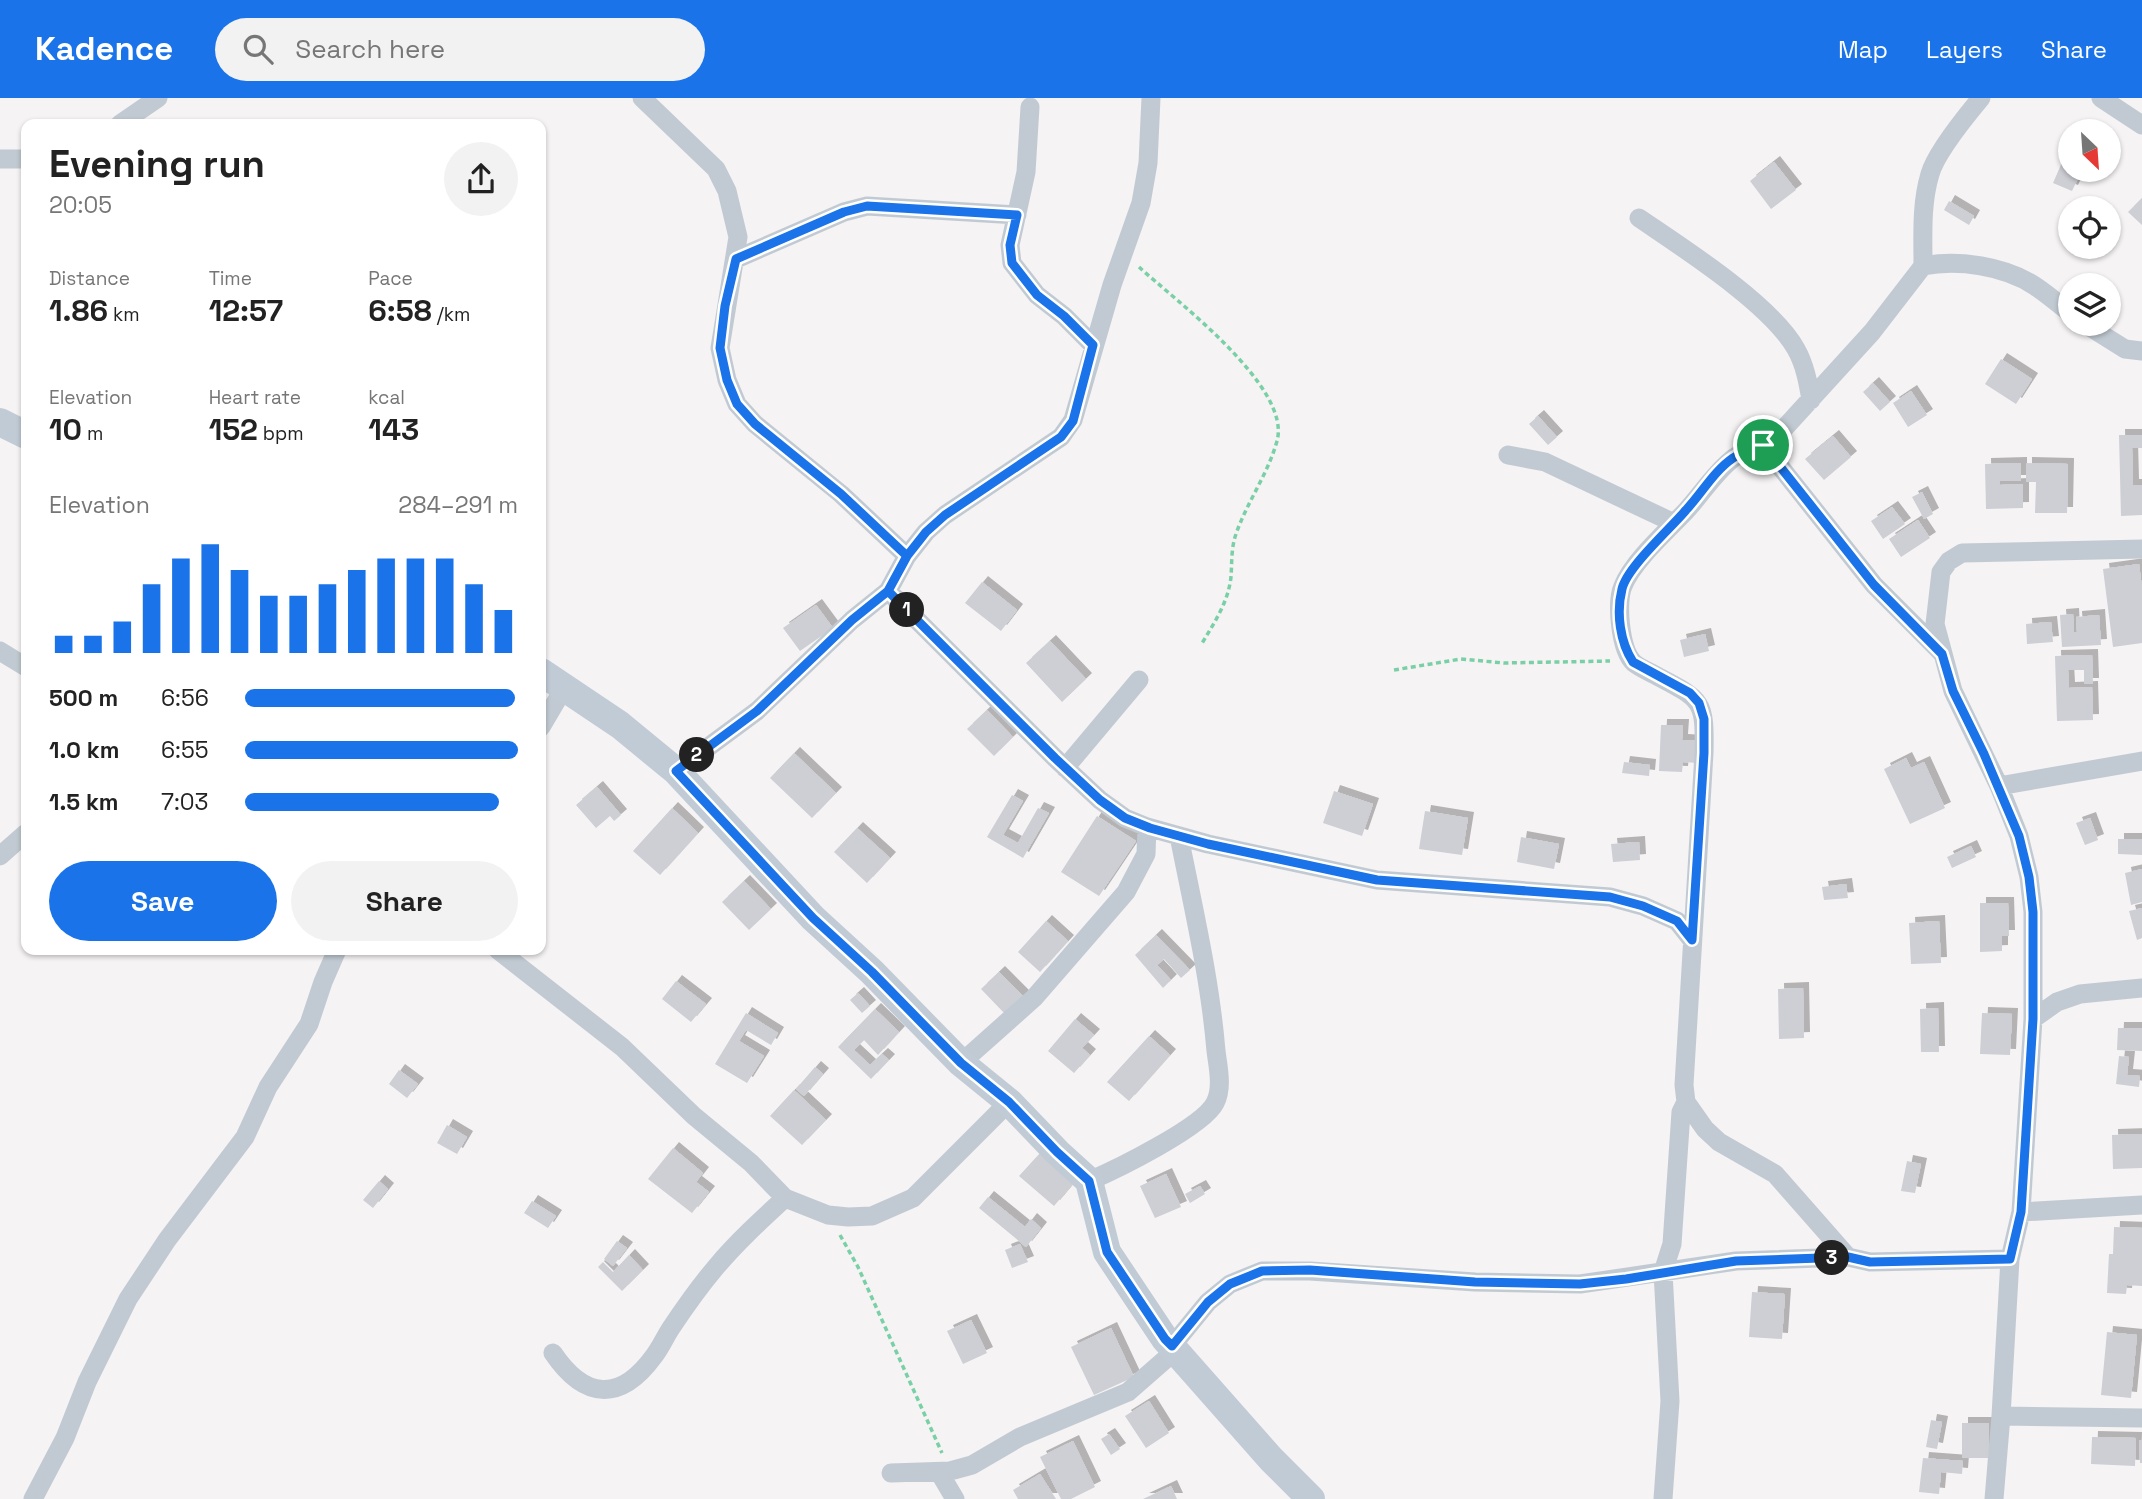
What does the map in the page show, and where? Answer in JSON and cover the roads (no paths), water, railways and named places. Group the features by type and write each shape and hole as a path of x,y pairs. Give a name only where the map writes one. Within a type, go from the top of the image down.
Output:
{"street":[{"path":"127,119 158,98"},
{"path":"642,98 716,169 727,191 738,237 720,348 727,380 737,404 755,424 841,494 907,556"},
{"path":"676,771 757,711 852,620 888,591 907,556 926,532 945,515 1061,437 1073,421 1093,345 1141,204 1148,163 1151,98"},
{"path":"2101,98 2142,125"},
{"path":"1848,1257 1775,1174 1719,1142 1705,1129 1686,1102 1684,1085 1704,719 1699,703 1690,693 1633,662 1622,641 1622,586 1639,562 1716,473 1734,457 1763,445 1778,435 1811,400 1872,332 1923,266 1923,211 1930,173 1977,99"},
{"path":"1030,107 1026,172 1010,245 1012,263 1037,295 1064,316 1093,345"},
{"path":"0,159 21,159"},
{"path":"736,259 844,212 867,206 1017,215"},
{"path":"1639,218 1737,289 1784,331 1806,370 1811,400"},
{"path":"1923,266 1941,262 1963,262 1990,267 2033,284 2058,304"},
{"path":"2104,336 2125,349 2142,351"},
{"path":"0,422 21,432"},
{"path":"1763,445 1874,585 1942,654"},
{"path":"1508,455 1545,462 1674,523"},
{"path":"1994,1499 2010,1259 2021,1212 2033,1019 2033,912 2029,877 2019,836 1999,786 1953,691 1942,654 1935,625 1941,572 1949,561 1962,553 2142,549"},
{"path":"888,591 1065,768 1100,800 1125,818 1208,844 1377,880 1610,897 1643,906 1677,921 1692,940"},
{"path":"0,651 21,664"},
{"path":"546,675 620,725 676,771 813,918 872,972 961,1063 1009,1102 1089,1181 1107,1252 1165,1339 1271,1459 1311,1499"},
{"path":"1065,768 1139,680"},
{"path":"546,719 564,688"},
{"path":"1999,786 2142,761"},
{"path":"961,1063 1034,998 1126,892 1146,854 1147,827"},
{"path":"1089,1181 1169,1140 1215,1104 1219,1086 1212,1007 1179,836"},
{"path":"0,856 21,837"},
{"path":"33,1499 65,1438 87,1382 128,1299 167,1240 245,1137 268,1087 310,1024 335,955"},
{"path":"504,955 622,1047 694,1116 751,1163 785,1198 828,1215 872,1216 913,1198 1009,1102"},
{"path":"2033,1019 2057,1002 2080,994 2142,988"},
{"path":"1663,1499 1670,1401 1663,1272 1672,1244 1681,1112 1686,1102"},
{"path":"552,1353 565,1372 589,1388 605,1390 621,1386 636,1377 654,1357 672,1327 716,1268 750,1230 785,1198"},
{"path":"2021,1212 2142,1205"},
{"path":"891,1473 944,1472 972,1465 1020,1437 1128,1392 1174,1348 1216,1296 1230,1284 1262,1271 1310,1270 1524,1284 1580,1284 1736,1261 1848,1257 1870,1262 2010,1259"},
{"path":"2001,1416 2142,1418"},
{"path":"944,1472 955,1499"}]}
